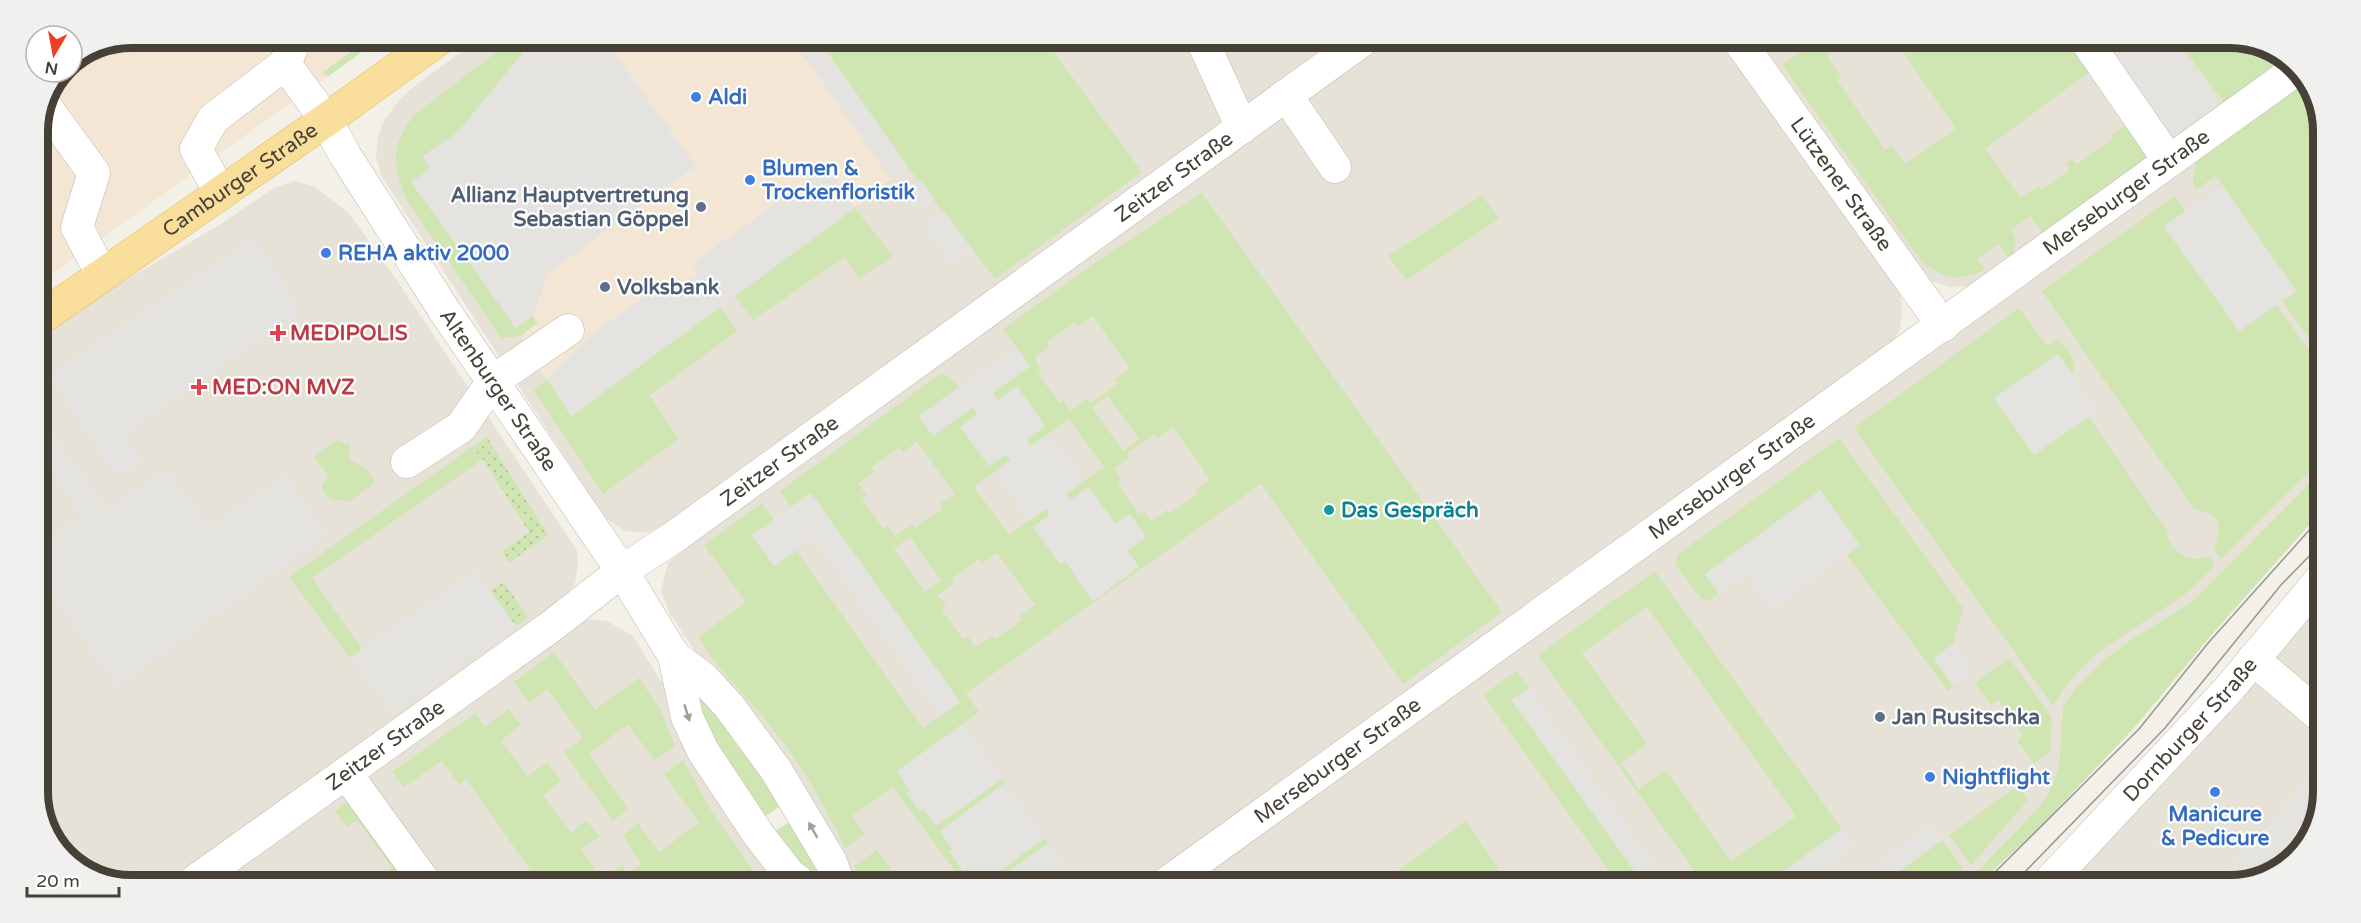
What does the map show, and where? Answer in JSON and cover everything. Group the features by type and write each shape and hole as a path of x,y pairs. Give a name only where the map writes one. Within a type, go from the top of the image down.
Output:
{"main road":[{"name":"Camburger Straße","path":"48,313 221,194 426,48"}],"street":[{"path":"221,194 196,149 213,119 290,48"},
{"name":"Altenburger Straße","path":"294,48 326,120 345,155 431,291 622,571 674,656 687,717 703,751 758,834 790,875"},
{"path":"1206,48 1242,128"},
{"name":"Zeitzer Straße","path":"203,875 553,625 622,571 674,537 1351,48"},
{"name":"Lützener Straße","path":"1743,48 1943,326"},
{"path":"2090,48 2169,161"},
{"name":"Merseburger Straße","path":"1178,875 2290,74"},
{"path":"1286,95 1335,167"},
{"path":"50,113 94,173 77,227 102,275"},
{"path":"407,462 461,426 493,381 568,330"},
{"name":"Dornburger Straße","path":"2056,875 2228,690 2313,588"},
{"name":"Altenburger Straße","path":"674,656 704,679 729,706 800,807 831,862 836,875"},
{"path":"2253,659 2313,710"},
{"path":"346,773 420,875"}],"shaded area":[{"path":"131,48 367,48 48,277 48,131 54,99 63,84 84,84 85,62 99,54"},
{"path":"467,48 527,48 467,123 521,336 547,379 908,167 824,48 1329,48 666,525 645,533 625,531 605,518 382,177 376,157 378,136 385,119 400,99 418,83"},
{"path":"527,48 611,48 696,166 548,273 533,316 516,328 411,182 431,168 423,157 459,131"},
{"path":"535,48 824,48 908,167 571,416 521,336"},
{"path":"798,48 824,48 908,167 891,179"},
{"path":"1373,48 1730,48 1895,277 1901,296 1900,329 1893,341 1155,875 846,875 670,614 661,591 668,563 695,538"},
{"path":"1758,48 2230,48 2257,52 2282,66 1970,286 1950,287 1932,281 1917,269"},
{"path":"2102,48 2178,48 2219,103 2170,139"},
{"path":"2297,82 2307,99 2313,125 2313,515 2250,543 2190,603 2132,639 2104,660 2074,690 2063,707 2059,764 2053,784 2041,805 1974,875 1198,875"},
{"path":"828,165 855,208 571,416 547,379 592,334 662,284 670,295 699,274 692,264"},
{"path":"294,181 315,187 348,212 394,276 577,550 578,566 575,583 553,609 182,875 131,875 104,871 80,858 65,843 54,824 48,798 48,330 92,300 216,227 274,188"},
{"path":"921,181 935,199 916,213 901,195"},
{"path":"2222,185 2296,291 2239,331 2164,226"},
{"path":"944,210 974,252 953,267 923,225"},
{"path":"255,238 301,312 124,434 141,462 117,477 48,376"},
{"path":"1016,347 1030,366 993,393 998,400 1017,386 1045,426 1026,440 1031,446 1050,433 1084,481 1066,494 1070,500 1089,487 1115,524 1130,514 1146,537 1127,551 1139,567 1093,601 1065,561 1060,564 1033,527 1050,515 1046,509 1029,521 994,473 1011,460 1007,454 989,466 960,427 978,414 973,407 933,436 919,416"},
{"path":"2058,354 2097,411 2034,455 1994,398"},
{"path":"48,426 106,508 167,468 209,527 286,475 327,535 117,687 48,589 48,539 82,515 48,466"},
{"path":"1820,490 1860,545 1772,610 1746,575 1719,594 1705,574"},
{"path":"811,493 960,702 940,716 813,538 774,566 752,535"},
{"path":"475,570 516,626 393,714 350,658"},
{"path":"2313,606 2313,792 2309,819 2296,843 2272,864 2257,871 2241,874 2077,875"},
{"path":"590,619 607,621 633,636 783,875 225,875 574,624"},
{"path":"1953,644 1974,673 1954,687 1934,658"},
{"path":"1529,688 1663,875 1638,875 1512,700"},
{"path":"963,724 1002,779 936,826 924,809 920,812 907,793 910,790 897,771"},
{"path":"2313,772 2309,819 2302,834 2289,851 2272,864 2257,871 2222,875"},
{"path":"1005,783 1045,838 994,875 971,875 967,869 963,871 949,851 952,849 940,831"},
{"path":"1930,824 1942,840 1895,875 1860,875"},
{"path":"1842,829 1855,846 1815,875 1778,875"},
{"path":"1048,843 1071,875 1004,875"}],"green space":[{"path":"356,48 367,48 327,77 323,72"},
{"path":"502,48 527,48 459,131 423,156 515,328 533,316 537,323 521,336 501,338 406,199 398,175 396,155 401,136 414,115"},
{"path":"824,48 1051,48 1142,172 995,279 908,167"},
{"path":"1806,48 1839,48 1827,56 1842,77 1837,80 1885,150 1892,146 1905,164 1956,129 1900,48 2077,48 2092,70 1985,149 2021,198 2039,186 2042,190 2070,170 2066,164 2072,159 2077,164 2113,138 2111,136 2130,121 2151,162 2046,239 2030,216 2011,230 2015,237 2013,263 1998,244 1977,260 1985,270 1967,276 1952,277 1922,262 1782,65"},
{"path":"2183,48 2230,48 2257,52 2282,66 2227,107"},
{"path":"2297,82 2307,99 2313,125 2313,344 2282,301 2296,291 2216,176 2197,189 2193,183 2197,154"},
{"path":"1202,193 1502,612 1403,684 1261,484 966,693 979,712 897,771 910,790 907,794 920,811 924,809 936,826 1002,779 1005,783 940,831 953,849 949,852 963,871 967,869 971,875 958,875 893,787 852,816 865,834 845,848 820,799 790,752 714,660 698,637 746,602 704,545 762,503 774,520 752,536 774,565 796,550 923,728 960,702 811,493 791,507 780,491 941,373 959,387 919,416 933,435 973,407 978,414 961,427 1007,454 1011,460 974,487 1009,535 1046,508 1051,514 1034,527 1061,564 1064,561 1139,567 1127,551 1129,515 1116,524 1089,488 1070,501 1066,494 1104,467 1069,419 1031,446 1026,440 1045,426 1017,386 998,400 993,393 1030,366 1003,329 1099,260","holes":["1093,316 1130,369 1115,379 1118,384 1090,403 1087,399 1071,411 1063,400 1059,403 1038,373 1042,370 1034,358 1050,346 1047,342 1074,323 1078,326","1108,396 1139,439 1123,451 1092,407","1173,427 1210,479 1195,490 1198,494 1170,513 1167,510 1151,521 1144,511 1139,514 1118,484 1122,480 1114,469 1130,457 1127,453 1155,434 1158,438","917,442 955,494 940,504 942,509 915,528 912,524 895,536 888,525 883,528 862,499 867,495 858,484 875,472 872,467 899,448 903,452","910,537 941,580 925,592 894,549","997,553 1035,605 1020,616 1022,620 995,639 992,636 975,647 968,636 963,639 942,610 946,606 938,595 954,583 952,579 979,559 983,563"]},
{"path":"1482,195 1499,219 1406,280 1388,256"},
{"path":"2175,196 2185,211 2164,227 2240,331 2277,305 2313,356 2313,466 2311,470 2221,559 2214,549 2219,526 2215,517 2194,509 2042,291"},
{"path":"855,208 893,256 859,279 845,257 753,320 735,296"},
{"path":"720,307 737,331 650,395 678,439 603,494 534,390 547,379 572,416"},
{"path":"2019,308 2047,346 2058,338 2071,355 2074,365 2072,375 2058,355 2034,454 2089,417 2166,529 2175,549 2186,557 2208,556 2215,565 2184,595 2097,653 2066,685 2053,706 1854,428"},
{"path":"487,437 548,535 509,563 502,551 529,532 483,460 472,447"},
{"path":"1839,438 1963,608 1953,644 1934,658 1954,687 1948,691 1847,555 1860,545 1705,574 1719,594 1710,600 1701,599 1676,565 1677,555"},
{"path":"336,440 350,444 349,460 365,467 375,482 351,501 331,500 321,488 328,474 314,458"},
{"path":"472,447 483,459 312,578 362,649 350,658 289,577"},
{"path":"2313,480 2313,521 2214,632 2136,726 2034,833 1988,875 1974,875 2041,805 2053,784 2059,764 2063,707 2074,690 2104,660 2132,639 2190,603"},
{"path":"1655,571 1842,829 1778,875 1697,875 1538,655","holes":["1647,607 1796,816 1731,861 1666,770 1639,789 1621,763 1647,744 1582,653"]},
{"path":"504,582 528,618 516,626 490,591"},
{"path":"554,652 595,710 639,678 661,711 675,746 654,760 628,724 589,754 628,809 613,821 564,752 583,738 547,689 529,703 514,682"},
{"path":"2009,658 2052,717 2050,752 2034,763 2017,741 2023,735 1998,700 1991,705 1975,683"},
{"path":"1516,671 1529,688 1512,701 1638,875 1613,875 1483,695"},
{"path":"696,688 788,801 758,821 712,748 692,689"},
{"path":"509,709 520,725 501,741 528,776 547,762 561,781 543,796 571,832 587,821 600,837 581,849 600,875 534,875 466,779 459,784 442,761 404,787 392,772 476,713 485,727"},
{"path":"683,760 712,812 757,875 607,875 622,865 628,873 641,864 623,835 638,823 659,852 699,823 664,774"},
{"path":"2018,786 2028,800 1971,865 1949,835"},
{"path":"346,803 356,808 406,875 382,875 392,868 357,820 347,827 335,811"},
{"path":"798,816 824,875 803,875 768,836"},
{"path":"1466,821 1502,875 1392,875"},
{"path":"1045,838 1048,843 1004,875 994,875"},
{"path":"1942,840 1965,872 1962,875 1895,875"},
{"path":"877,850 895,875 859,875 854,866"}],"tram line":[{"path":"1992,875 2139,729 2209,642 2313,526"},
{"path":"2022,875 2165,728 2281,585 2313,552"}],"place":[{"name":"Aldi","path":"696,97"},
{"name":"Blumen & Trockenfloristik","path":"750,180"},
{"name":"Allianz Hauptvertretung Sebastian Göppel","path":"701,207"},
{"name":"REHA aktiv 2000","path":"326,253"},
{"name":"Volksbank","path":"605,287"},
{"name":"MEDIPOLIS","path":"278,333"},
{"name":"MED:ON MVZ","path":"199,387"},
{"name":"Das Gespräch","path":"1329,510"},
{"name":"Jan Rusitschka","path":"1880,717"},
{"name":"Nightflight","path":"1930,777"},
{"name":"Manicure & Pedicure","path":"2215,792"}]}
